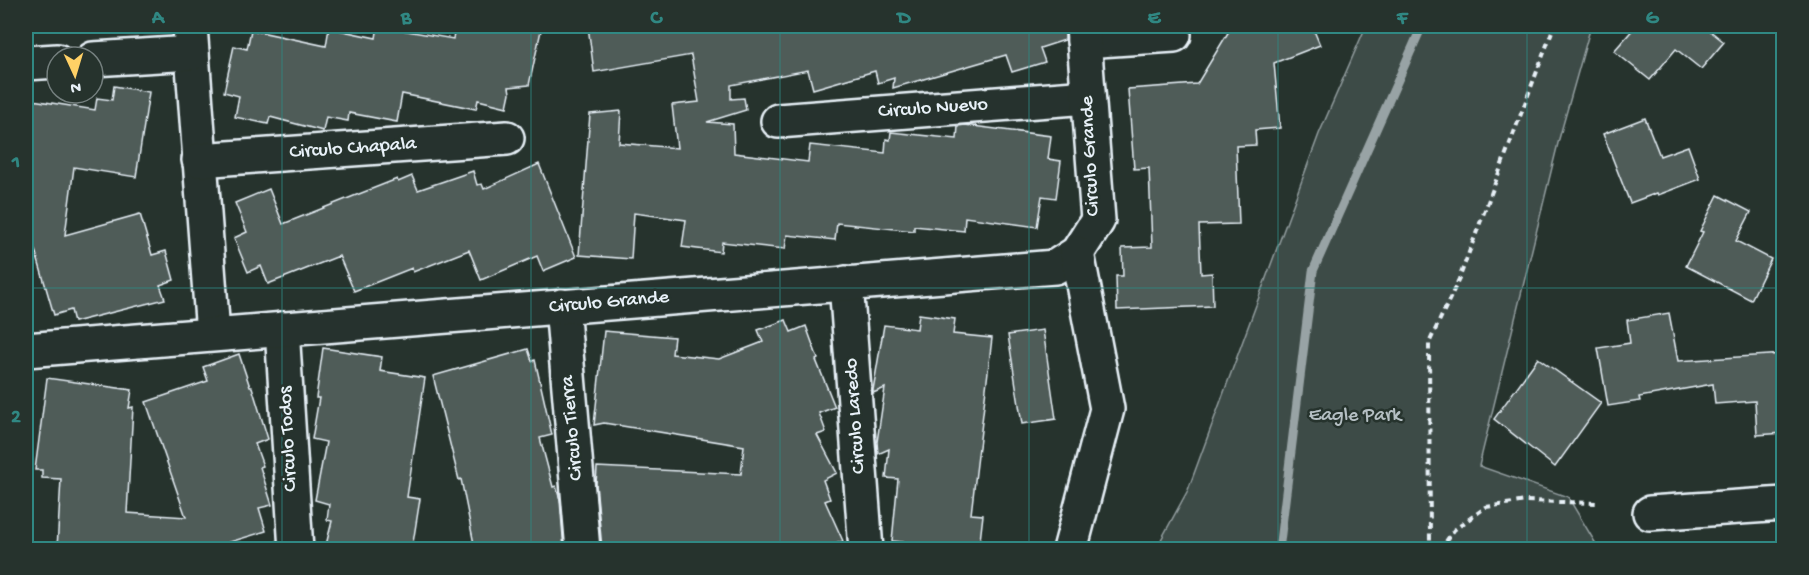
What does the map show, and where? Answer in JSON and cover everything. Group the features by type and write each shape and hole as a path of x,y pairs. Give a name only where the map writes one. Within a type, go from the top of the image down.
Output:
{"street":[{"path":"1084,33 1174,35"},
{"name":"Circulo Grande","path":"26,350 1055,267 1077,253 1098,220 1084,33"},
{"path":"105,57 191,39 213,334"},
{"path":"26,63 45,62"},
{"name":"Circulo Nuevo","path":"778,121 1088,98"},
{"name":"Circulo Chapala","path":"200,160 507,138"},
{"path":"1070,549 1107,408 1077,253"},
{"name":"Circulo Laredo","path":"846,284 866,549"},
{"name":"Circulo Tierra","path":"562,306 583,549"},
{"name":"Circulo Todos","path":"282,329 296,549"},
{"path":"1650,513 1784,504"}],"path":[{"path":"1430,549 1430,343 1459,279 1554,26"},
{"path":"1440,549 1454,530 1486,507 1526,501 1597,503"}],"green space":[{"name":"Eagle Park","path":"1366,26 1591,26 1559,139 1479,466 1568,497 1599,549 1156,549 1188,490 1319,134"}],"building":[{"path":"378,26 453,39 455,26 542,26 529,85 509,87 507,107 478,100 476,109 402,94 397,122 349,113 348,121 326,117 323,131 270,117 268,124 235,117 239,96 224,92 234,46 247,49 251,30 326,46 329,28 376,38"},
{"path":"588,26 1065,26 1065,40 1040,48 1045,62 1012,72 1006,55 893,88 894,78 878,83 875,71 813,89 808,70 731,85 731,99 744,98 746,110 707,122 733,124 734,153 808,162 810,145 885,153 886,139 890,140 891,132 957,139 958,126 965,125 1051,136 1048,159 1061,161 1056,198 1042,196 1037,227 965,217 964,231 914,226 914,231 837,223 835,240 787,235 785,249 722,242 721,252 682,247 686,220 634,213 631,259 579,255 590,114 621,111 619,143 677,148 672,105 699,102 691,55 594,72"},
{"path":"1232,26 1312,26 1320,45 1274,63 1280,128 1255,130 1256,145 1236,146 1239,224 1199,225 1201,274 1212,273 1213,306 1117,310 1116,276 1123,276 1122,248 1152,247 1149,168 1134,169 1128,89 1197,84"},
{"path":"1636,26 1704,26 1724,42 1701,69 1676,49 1650,80 1614,51"},
{"path":"114,86 149,92 136,177 74,167 65,235 140,214 152,255 166,251 174,280 160,285 165,299 74,322 71,310 54,315 31,236 26,236 26,99 45,102 45,105 64,105 95,110 96,105 105,105 105,99 112,100"},
{"path":"1645,118 1660,156 1688,146 1700,179 1630,203 1603,134"},
{"path":"539,164 576,257 543,271 537,256 481,280 469,250 413,272 412,268 354,291 339,256 268,284 261,266 248,272 234,238 247,232 235,203 269,189 283,224 397,179 398,182 412,176 418,190 473,171 477,185 482,184 484,189"},
{"path":"1718,195 1751,212 1736,241 1771,259 1751,300 1686,266"},
{"path":"1669,313 1678,361 1784,354 1784,433 1757,435 1755,401 1715,404 1713,384 1639,397 1640,401 1608,406 1598,348 1630,343 1627,320"},
{"path":"919,314 955,319 953,334 992,338 971,514 983,515 979,549 892,541 898,479 886,478 889,449 878,454 877,442 885,388 873,393 873,390 884,325 917,329"},
{"path":"786,320 791,332 806,326 818,359 816,360 835,407 819,413 826,432 817,435 837,473 823,480 830,499 825,501 843,541 824,549 602,549 596,484 597,467 741,474 744,446 604,423 594,425 604,331 674,337 672,354 719,359 763,342 758,330"},
{"path":"1043,330 1056,419 1022,424 1008,335"},
{"path":"323,348 382,357 380,371 425,378 407,497 420,499 412,549 325,549 332,521 327,520 329,504 315,500 326,442 312,439 319,398 316,398"},
{"path":"528,349 532,361 535,360 552,435 540,438 553,487 556,486 560,500 564,549 475,549 461,479 459,480 433,376"},
{"path":"239,354 268,439 255,444 263,466 260,467 272,505 259,508 266,531 207,549 57,549 61,479 42,478 42,470 35,470 47,378 132,390 129,408 133,407 127,513 186,517 146,402 208,381 203,367"},
{"path":"1538,358 1601,403 1555,467 1494,419"}],"waterway":[{"path":"1279,550 1313,271 1422,26"}]}
